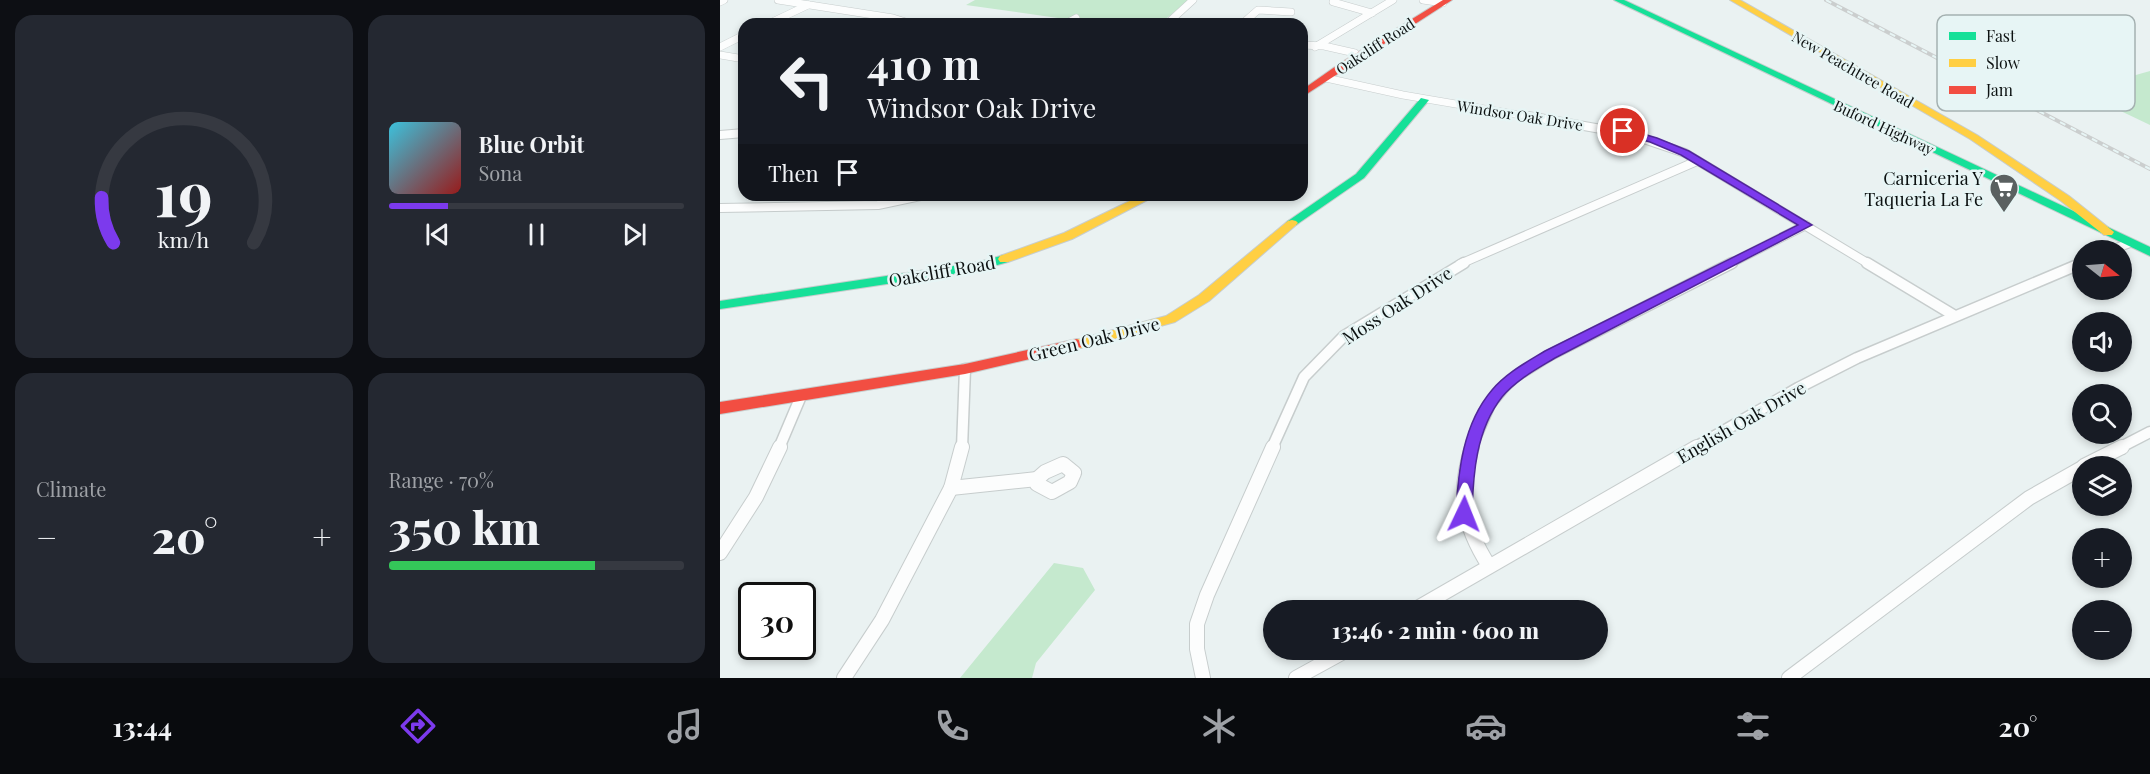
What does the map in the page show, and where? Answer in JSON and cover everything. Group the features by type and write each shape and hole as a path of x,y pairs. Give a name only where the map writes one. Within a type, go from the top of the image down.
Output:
{"main road":[{"name":"Buford Highway","path":"1618,0 2124,240"},
{"name":"New Peachtree Road","path":"1734,0 1968,134 2080,209 2111,234"},
{"name":"Oakcliff Road","path":"1308,90 1442,1"},
{"name":"Green Oak Drive","path":"720,408 965,369 1144,328 1170,319 1190,309 1296,219 1360,176 1424,100"},
{"path":"2026,194 2035,188 2034,177"},
{"name":"Oakcliff Road","path":"720,305 980,266 1021,255 1087,229 1140,201"},
{"name":"Buford Highway","path":"2132,244 2150,252"}],"street":[{"path":"720,2 724,0"},
{"path":"778,0 893,18"},
{"path":"1173,18 1193,0"},
{"path":"1314,47 1393,0"},
{"path":"1423,0 1442,1"},
{"path":"1333,2 1372,13"},
{"path":"780,18 809,4"},
{"path":"1249,18 1258,10 1291,12"},
{"path":"720,47 738,38"},
{"path":"1308,46 1340,55 1358,56"},
{"path":"720,55 738,59"},
{"name":"Windsor Oak Drive","path":"1326,78 1424,100 1623,131 1666,145 1806,225 1955,316"},
{"path":"720,135 738,134"},
{"name":"Moss Oak Drive","path":"1203,678 1197,649 1197,624 1204,604 1304,377 1315,364 1344,336 1454,267 1697,161"},
{"path":"720,208 859,206 897,201"},
{"path":"1489,566 1471,537 1464,514 1465,478 1470,451 1481,419 1497,393 1519,374 1550,355 1806,225"},
{"name":"English Oak Drive","path":"1431,600 1798,388 1857,358 2072,267"},
{"path":"844,678 882,620 951,488 962,453 965,369"},
{"path":"720,553 742,526 766,480 801,396"},
{"path":"2104,456 2150,432"},
{"path":"1789,678 2029,498 2072,473"},
{"path":"951,488 1037,479"},
{"path":"1296,678 1329,660"}],"green space":[{"path":"975,0 1190,0 1167,18 1058,18 966,5"},
{"path":"2150,71 2150,125 2121,111 2135,111 2135,75"},
{"path":"1054,563 1083,568 1095,590 1036,663 1032,678 960,678"}],"railway":[{"path":"1826,0 1937,58"},
{"path":"2039,111 2150,169"}],"traffic: fast":[{"path":"1618,0 2150,252"},
{"path":"1292,223 1360,176 1424,100"},
{"path":"720,305 980,266 1004,259"}],"traffic: slow":[{"path":"1734,0 1973,137 2065,198 2108,232"},
{"path":"1004,259 1068,236 1139,201"},
{"path":"1077,344 1170,319 1204,298 1292,223"}],"traffic: jam":[{"path":"1308,90 1448,0"},
{"path":"720,408 965,369 1077,344"}],"place":[{"name":"Carniceria Y Taqueria La Fe","path":"2004,214"}],"route":[{"path":"1464,514 1465,478 1470,451 1481,419 1497,393 1519,374 1550,355 1806,225 1685,153 1654,140 1623,131"}]}
